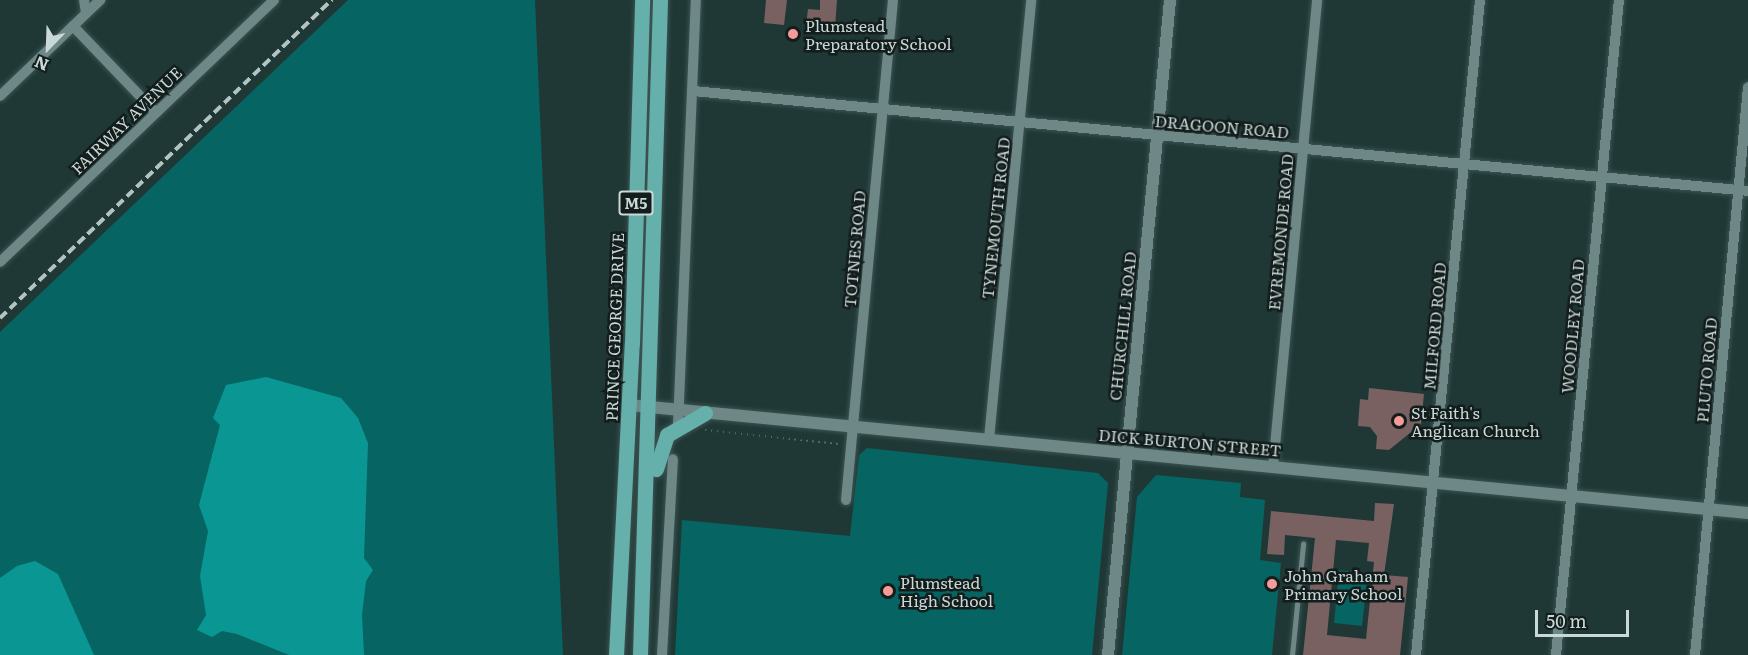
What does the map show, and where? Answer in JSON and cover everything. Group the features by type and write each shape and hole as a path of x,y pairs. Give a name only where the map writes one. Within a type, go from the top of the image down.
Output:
{"main road":[{"name":"PRINCE GEORGE DRIVE","path":"616,655 629,405 642,0"},
{"name":"M5","path":"640,655 651,407 660,0"},
{"path":"645,557 657,456 678,425 705,413"}],"street":[{"path":"84,0 86,14"},
{"path":"0,96 100,0"},
{"name":"FAIRWAY AVENUE","path":"0,262 274,0"},
{"path":"678,425 678,361 696,0"},
{"name":"TOTNES ROAD","path":"846,500 893,0"},
{"name":"TYNEMOUTH ROAD","path":"989,439 1031,0"},
{"name":"CHURCHILL ROAD","path":"1108,655 1170,0"},
{"name":"EVREMONDE ROAD","path":"1273,467 1317,0"},
{"name":"MILFORD ROAD","path":"1416,655 1480,0"},
{"name":"WOODLEY ROAD","path":"1556,655 1618,0"},
{"path":"73,26 156,113"},
{"name":"PLUTO ROAD","path":"1695,655 1743,190 1748,87"},
{"name":"DRAGOON ROAD","path":"693,91 1743,190"},
{"name":"DICK BURTON STREET","path":"629,405 1748,513"},
{"path":"662,655 673,459"}],"lane":[{"path":"1292,655 1302,544"}],"path":[{"path":"697,429 839,444"}],"shaded area":[{"path":"348,0 535,0 563,655 0,655 0,332"},
{"path":"266,377 341,398 358,418 368,443 364,558 373,570 366,581 362,615 364,655 289,655 237,634 222,631 212,637 197,630 206,615 200,576 208,531 199,505 220,425 213,418 226,385"},
{"name":"Plumstead High School","path":"867,448 1098,473 1108,483 1092,655 675,655 682,520 850,536 859,455"},
{"path":"1156,475 1241,483 1240,497 1265,500 1260,560 1281,563 1272,655 1122,655 1137,497"},
{"path":"35,561 58,574 94,655 0,655 0,578 17,566"},
{"path":"1339,570 1368,573 1362,626 1334,623"}],"building":[{"path":"766,0 787,0 784,25 764,23"},
{"path":"820,0 837,0 835,28 806,25 808,9 820,10"},
{"name":"St Faith's Anglican Church","path":"1369,388 1424,394 1421,424 1389,450 1376,449 1377,436 1370,427 1358,426 1360,399 1368,400"},
{"path":"1375,503 1394,504 1384,575 1408,577 1400,655 1303,655 1315,538 1285,535 1284,555 1267,554 1271,511 1374,521","holes":["1336,540 1369,543 1367,561 1374,562 1366,639 1327,635"]}],"railway":[{"path":"0,318 332,0"}],"place":[{"name":"Plumstead Preparatory School","path":"793,34"},
{"name":"St Faith's Anglican Church","path":"1399,421"},
{"name":"John Graham Primary School","path":"1272,584"},
{"name":"Plumstead High School","path":"888,591"}]}
